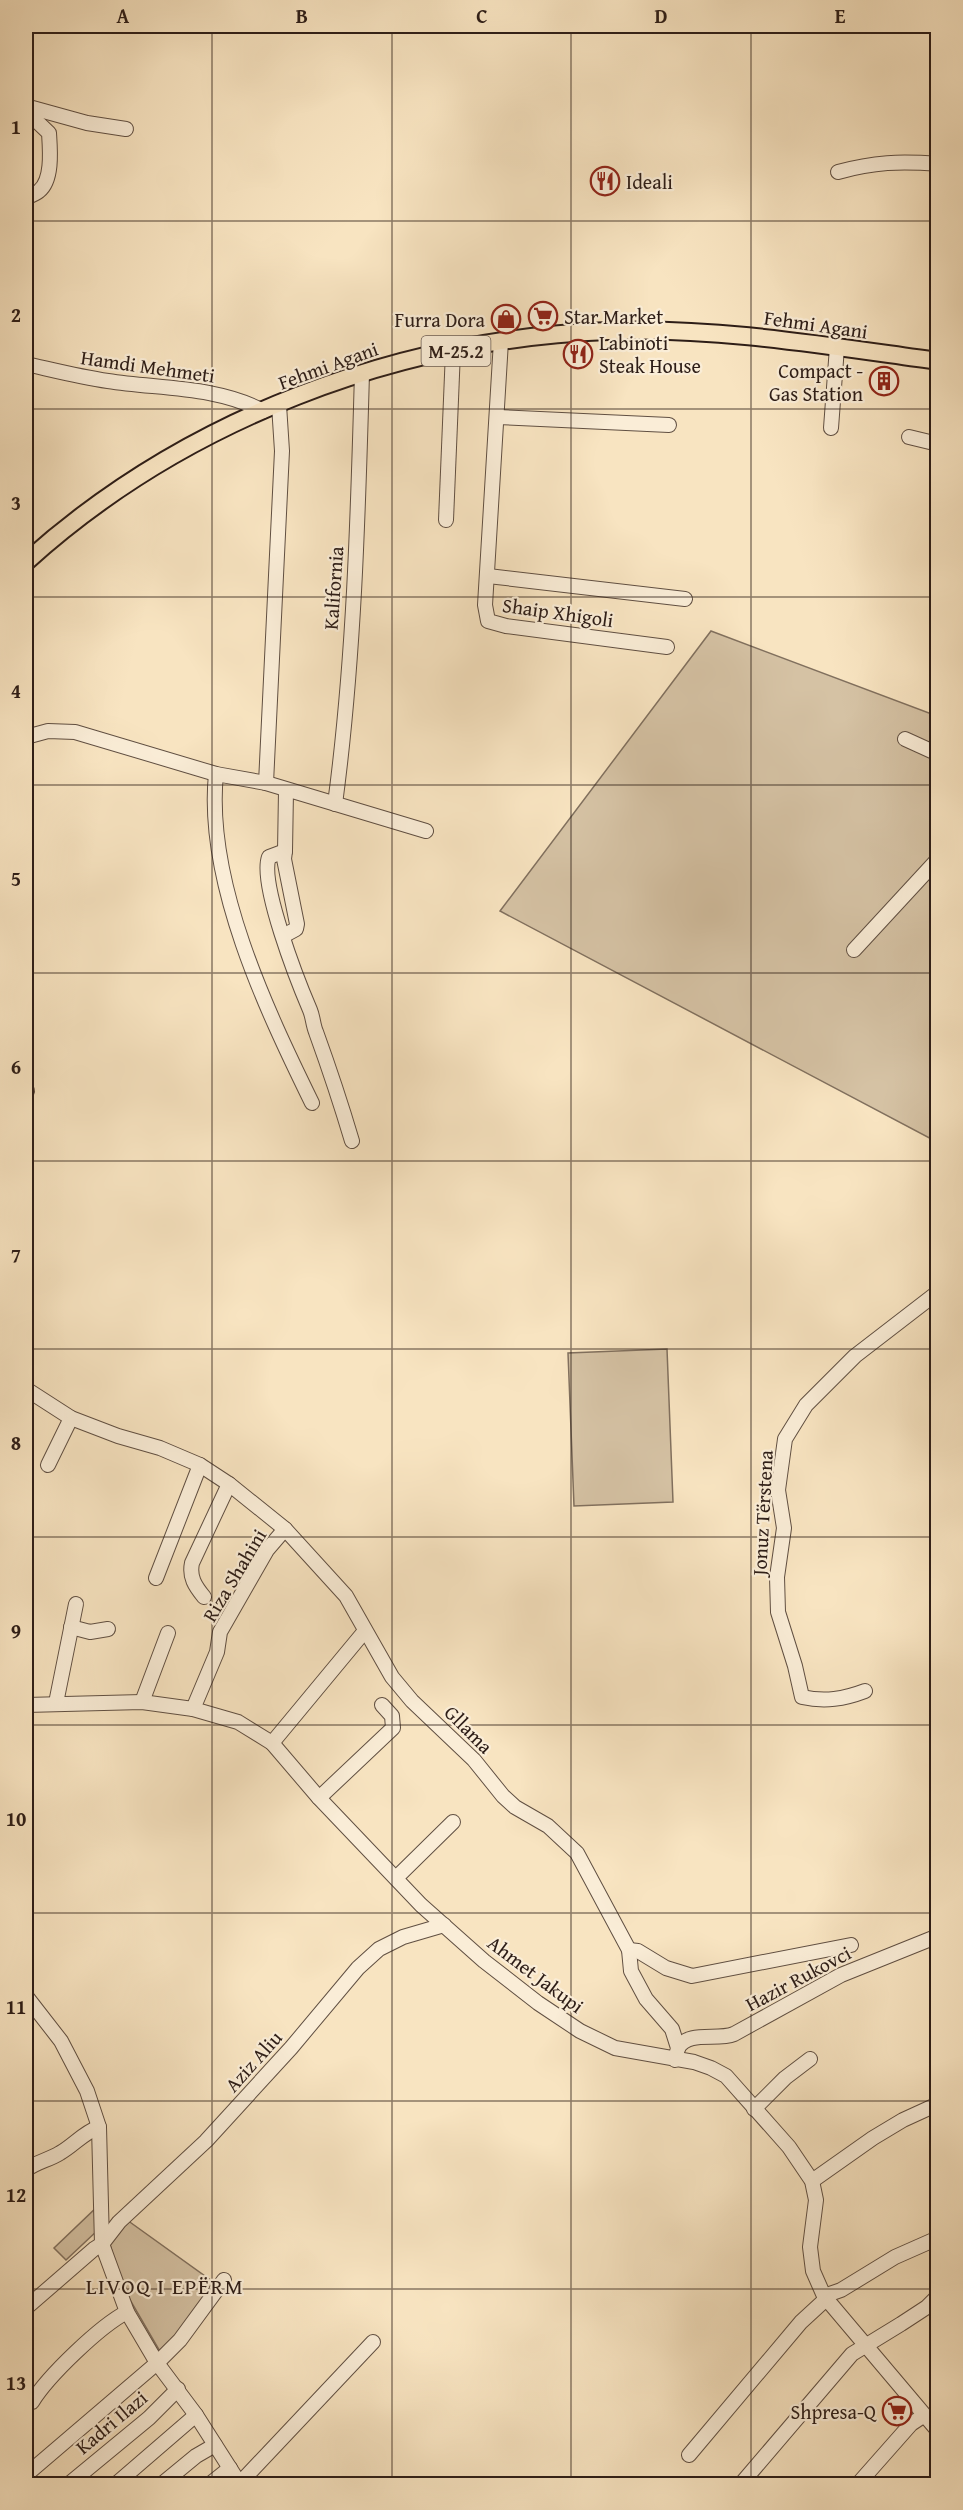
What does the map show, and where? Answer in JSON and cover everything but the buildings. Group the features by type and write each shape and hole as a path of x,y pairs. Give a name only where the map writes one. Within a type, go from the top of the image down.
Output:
{"main road":[{"name":"Fehmi Agani","path":"26,562 102,500 153,466 222,430 263,411 362,373 453,351 501,341 589,332 661,331 724,334 938,361"}],"street":[{"path":"26,198 40,190 46,179 50,151 49,133 26,111 29,106 60,116 126,129"},
{"path":"838,172 870,163 901,161 938,164"},
{"name":"Shaip Xhigoli","path":"501,341 485,605 488,621 506,626 667,647"},
{"path":"831,428 837,347"},
{"path":"446,520 453,351"},
{"name":"Hamdi Mehmeti","path":"26,364 106,381 205,393 249,404 263,411"},
{"name":"Kalifornia","path":"335,804 344,738 358,514 362,373"},
{"path":"266,783 282,451 279,405"},
{"path":"496,417 669,425"},
{"path":"909,437 938,444"},
{"name":"Shaip Xhigoli","path":"488,576 685,599"},
{"path":"26,737 48,731 75,732 216,774 266,783 286,791 426,831"},
{"path":"905,739 938,754"},
{"path":"216,774 213,800 216,838 234,914 256,982 312,1103"},
{"path":"286,791 285,851 269,857 266,865 294,974 310,1011 336,1086 351,1141"},
{"path":"854,950 938,859"},
{"name":"Jonuz Tërstena","path":"865,1691 847,1698 822,1700 802,1697 799,1689 795,1666 778,1612 777,1577 784,1528 778,1490 781,1461 786,1439 806,1405 855,1356 938,1292"},
{"name":"Gllama","path":"26,1389 71,1418 118,1436 160,1448 200,1465 229,1484 285,1529 346,1596 364,1632 392,1677 405,1693 474,1760 502,1796 515,1807 548,1826 577,1853 629,1950 630,1971 646,1999 672,2030 677,2054"},
{"path":"48,1466 71,1418"},
{"path":"156,1578 200,1465"},
{"path":"204,1597 195,1586 190,1572 192,1563 229,1484"},
{"name":"Riza Shahini","path":"193,1709 217,1652 220,1632 267,1550 285,1529"},
{"path":"56,1703 75,1604"},
{"path":"70,1627 90,1632 108,1629"},
{"path":"272,1743 364,1632"},
{"path":"142,1702 168,1633"},
{"name":"Ahmet Jakupi","path":"26,1705 142,1702 193,1709 238,1722 272,1743 319,1798 396,1878 444,1925 520,1989 580,2031 615,2048 677,2054 711,2067 726,2076 795,2155 812,2181"},
{"path":"319,1798 393,1728 392,1716 382,1705"},
{"path":"396,1878 453,1822"},
{"name":"Aziz Aliu","path":"26,2308 102,2244 119,2222 206,2141 291,2048 358,1968 379,1949 403,1937 444,1925"},
{"name":"Hazir Rukovci","path":"677,2054 690,2038 725,2038 841,1975 938,1936"},
{"path":"629,1950 638,1951 666,1968 692,1976 851,1945"},
{"path":"26,1996 61,2042 87,2091 99,2127 102,2244 127,2312 157,2363 196,2415 239,2484 373,2342"},
{"path":"754,2109 785,2078 810,2059"},
{"path":"938,2104 903,2120 873,2138 812,2181 816,2200 810,2247 813,2271 825,2298 938,2431"},
{"path":"26,2170 34,2163 58,2154 86,2132 99,2127"},
{"path":"689,2455 801,2322 825,2298 895,2257 938,2238"},
{"path":"26,2475 157,2363 180,2340 224,2280"},
{"path":"741,2484 852,2354 918,2313 938,2296"},
{"path":"32,2402 40,2390 93,2338 127,2312"},
{"name":"Kadri Ilazi","path":"69,2484 178,2390"},
{"path":"116,2484 196,2415"},
{"path":"858,2484 911,2424 923,2416"},
{"path":"162,2484 215,2445"},
{"path":"210,2484 230,2468"}],"shaded area":[{"path":"711,631 937,716 937,1142 500,911"},
{"path":"667,1349 673,1502 574,1506 568,1353"},
{"path":"98,2206 99,2229 66,2260 54,2248"},
{"path":"127,2220 216,2284 162,2355 122,2286 109,2241"}],"place":[{"name":"Ideali","path":"605,181"},
{"name":"Star Market","path":"543,316"},
{"name":"Furra Dora","path":"506,319"},
{"name":"Labinoti Steak House","path":"578,354"},
{"name":"Compact - Gas Station","path":"884,381"},
{"name":"Shpresa-Q","path":"897,2411"}],"district":[{"name":"LIVOQ I EPËRM","path":"165,2286"}]}
